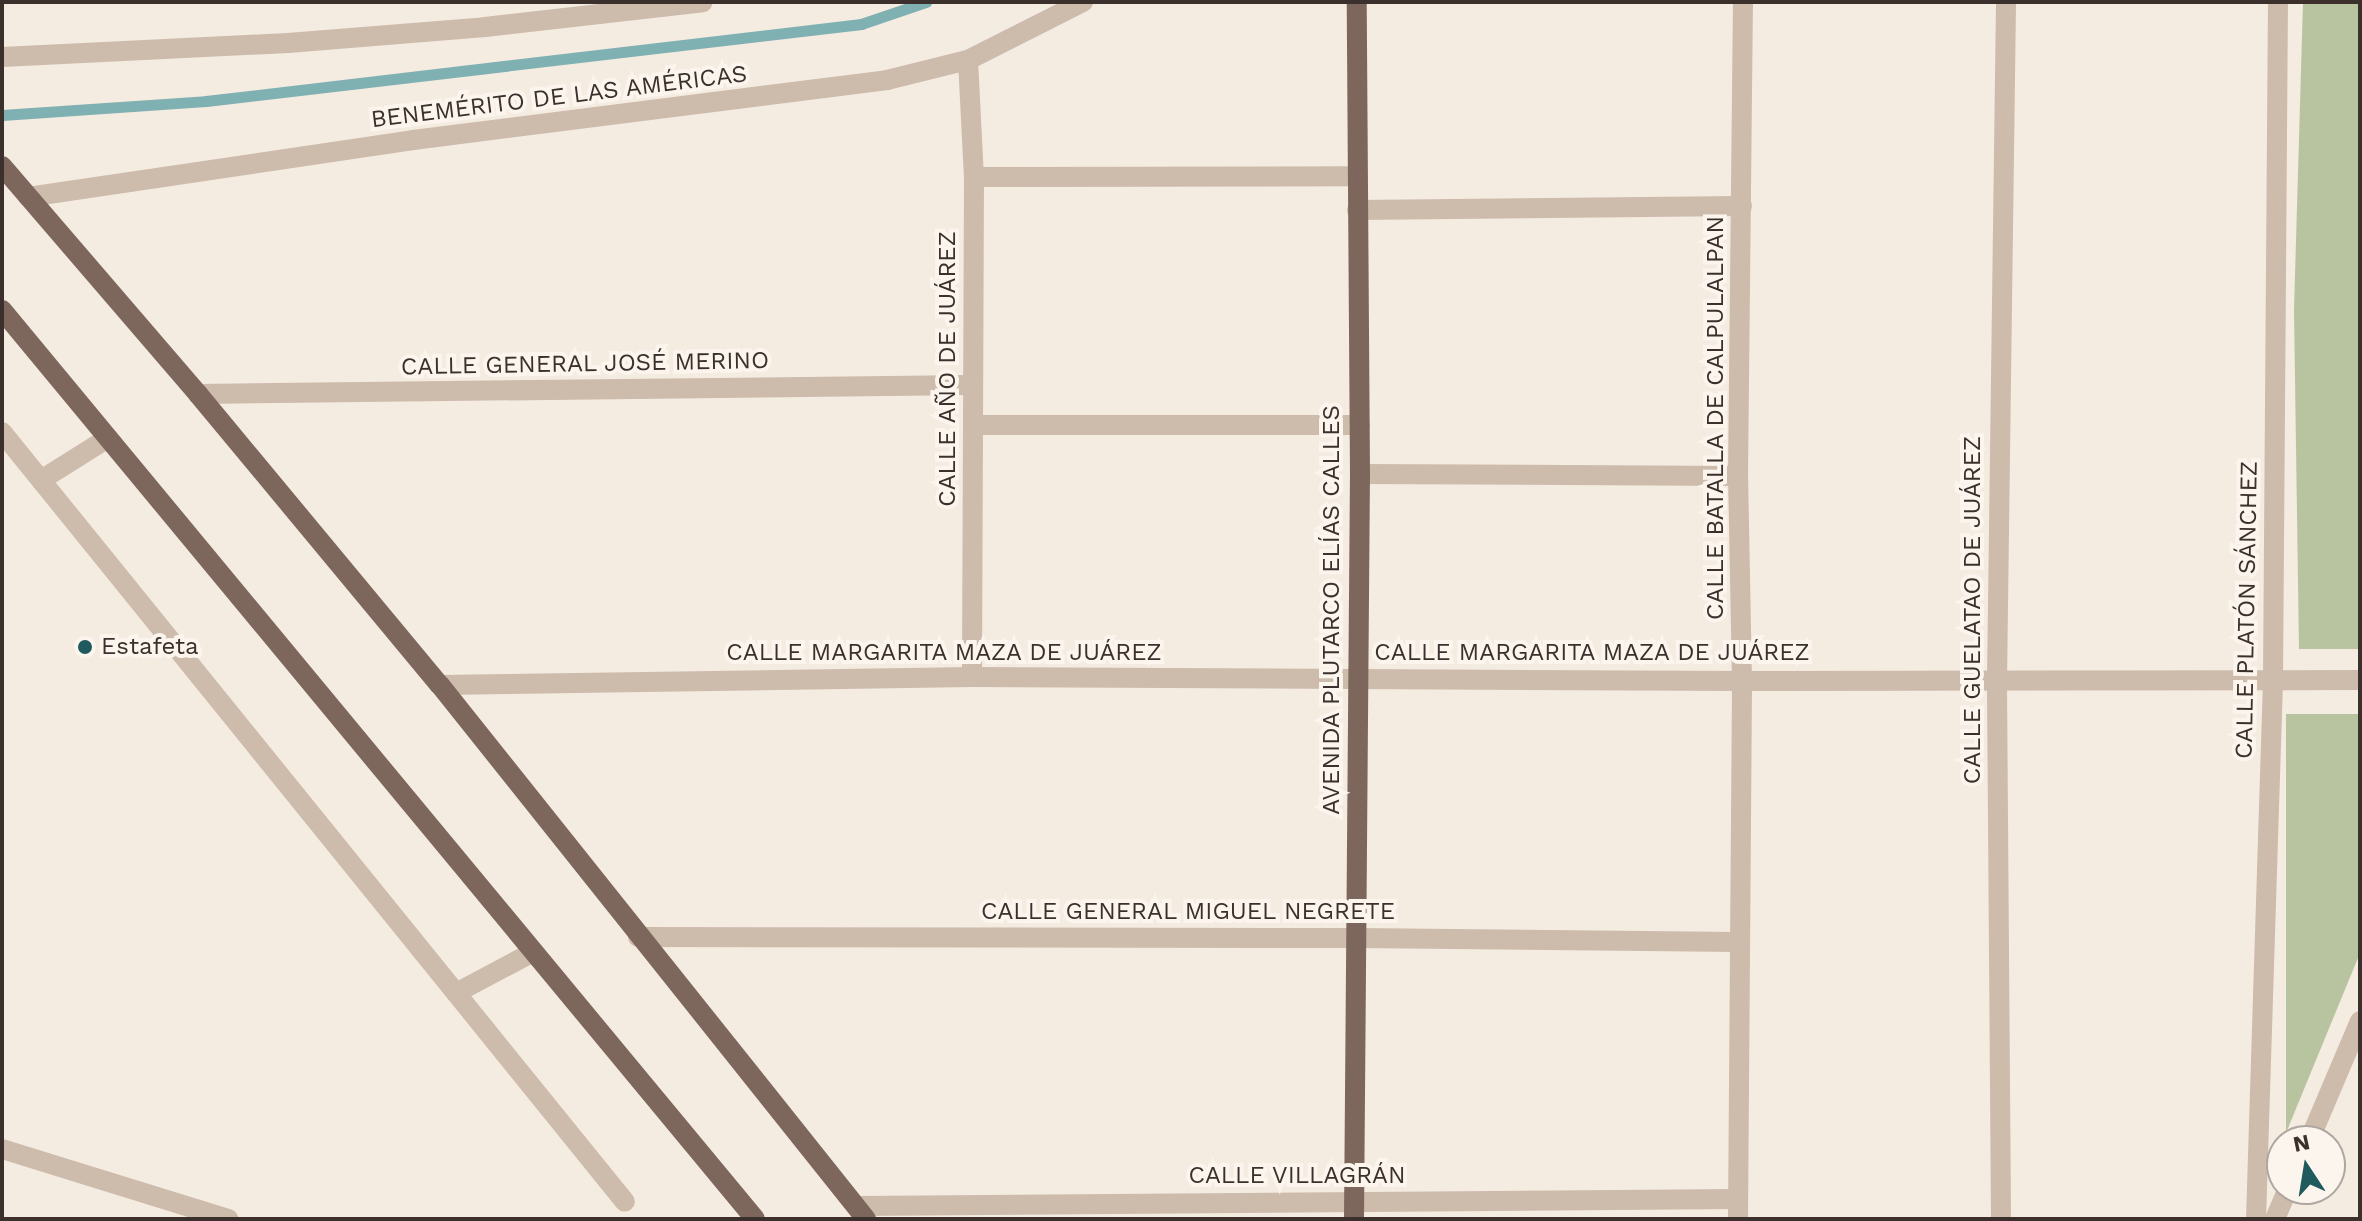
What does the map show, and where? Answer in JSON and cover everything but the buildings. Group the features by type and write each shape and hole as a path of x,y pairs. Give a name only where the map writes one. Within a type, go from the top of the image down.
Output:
{"main road":[{"name":"AVENIDA PLUTARCO ELÍAS CALLES","path":"1354,1210 1360,474 1357,2"},
{"path":"2,166 198,394 440,685 638,937 861,1212"},
{"path":"2,310 755,1219"}],"street":[{"path":"2,57 288,43 485,27 703,2"},
{"name":"BENEMÉRITO DE LAS AMÉRICAS","path":"28,197 413,140 887,80 968,60 1083,2"},
{"name":"CALLE BATALLA DE CALPULALPAN","path":"1738,1209 1742,681 1738,476 1743,2"},
{"name":"CALLE GUELATAO DE JUÁREZ","path":"2001,1219 1997,681 2006,2"},
{"name":"CALLE PLATÓN SÁNCHEZ","path":"2256,1219 2273,680 2278,2"},
{"name":"CALLE AÑO DE JUÁREZ","path":"968,60 974,177 972,677"},
{"path":"974,177 1357,176"},
{"path":"1357,210 1742,206"},
{"name":"CALLE GENERAL JOSÉ MERINO","path":"198,394 972,385"},
{"path":"974,425 1360,425"},
{"path":"2,432 625,1202"},
{"path":"41,480 108,438"},
{"path":"1360,474 1738,476"},
{"name":"CALLE MARGARITA MAZA DE JUÁREZ","path":"440,685 972,677 2360,680"},
{"name":"CALLE GENERAL MIGUEL NEGRETE","path":"638,937 1738,942"},
{"path":"456,993 533,952"},
{"path":"2316,1125 2360,1021"},
{"path":"2,1149 228,1219"},
{"name":"CALLE VILLAGRÁN","path":"861,1212 1738,1209"}],"green space":[{"path":"2303,2 2360,2 2360,649 2299,649 2294,310"},
{"path":"2286,714 2360,714 2360,953 2289,1125 2286,1125"}],"waterway":[{"path":"2,115 206,101 861,24 926,2"}],"place":[{"name":"Estafeta","path":"85,647"}]}
